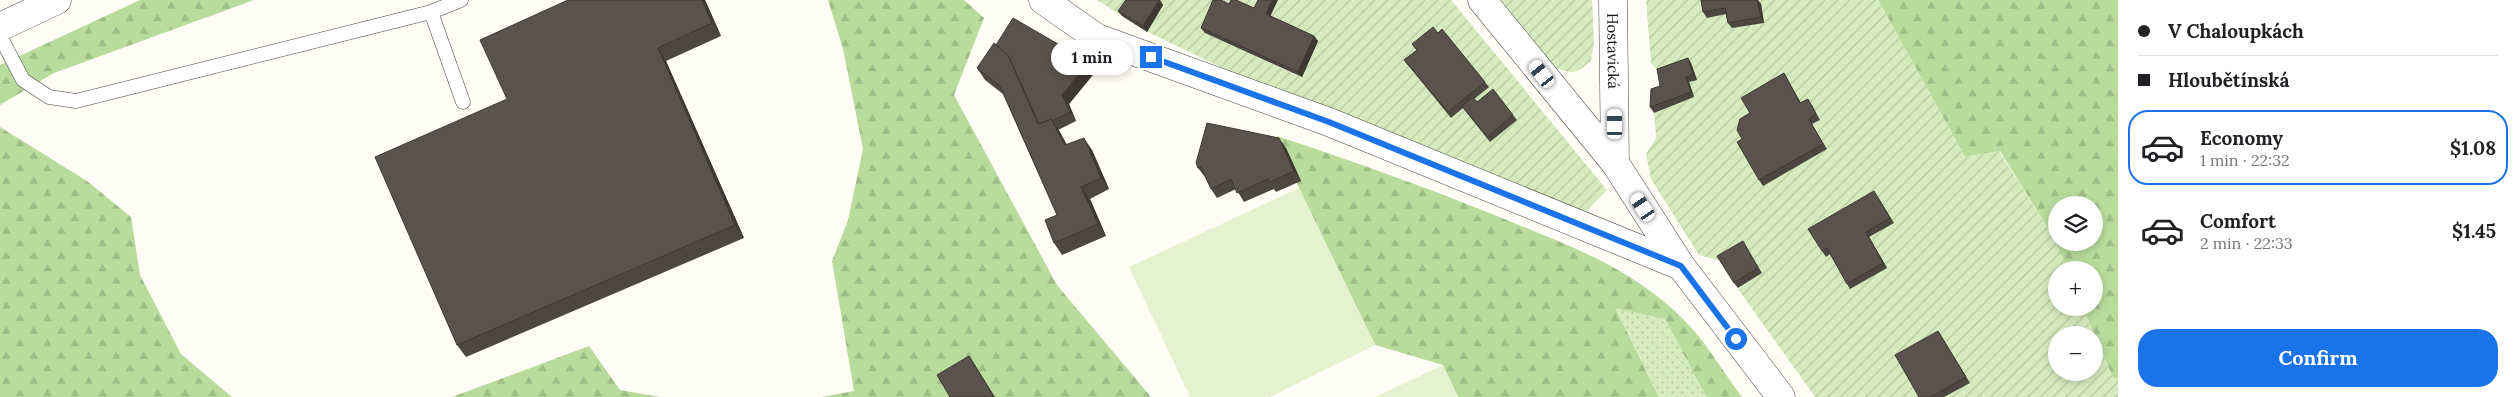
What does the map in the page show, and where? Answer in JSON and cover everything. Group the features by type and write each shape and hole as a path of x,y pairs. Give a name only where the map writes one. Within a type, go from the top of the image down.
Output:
{"street":[{"path":"0,27 57,0"},
{"path":"1043,0 1097,38 1329,122 1681,266"},
{"path":"1482,0 1615,163 1681,266 1781,397"},
{"name":"Hostavická","path":"1613,0 1615,163"}],"lane":[{"path":"0,36 24,80 49,97 76,101 432,12 461,0"},
{"path":"432,12 463,102"}],"green space":[{"path":"140,0 254,0 54,73 0,105 0,65"},
{"path":"828,0 964,0 984,18 954,95 1057,285 1151,397 821,397 854,391 832,261 848,220 863,149 843,49"},
{"path":"1097,0 1264,0 1258,13 1205,33 1301,77 1269,19 1278,0 1451,0 1607,190 1586,212 1243,78 1148,32"},
{"path":"1501,0 1592,0 1594,43 1591,61 1575,72 1567,72 1556,68"},
{"path":"1646,0 1878,0 1965,157 1999,151 2048,229 2048,251 2059,251 2063,261 2048,261 2048,316 2086,316 2091,326 2048,326 2048,381 2103,381 2103,355 2113,378 2118,379 2118,397 1815,397 1738,289 1762,273 1746,246 1721,261 1699,255 1651,179 1646,154 1656,138 1654,113 1674,104 1661,74 1651,63","holes":["1811,105 1820,120 1813,124 1827,149 1746,144 1754,119","1878,197 1869,237 1825,256"]},
{"path":"1878,0 2118,0 2118,379 2113,378 2103,355 2103,326 2091,326 2086,316 2103,316 2103,261 2063,261 2059,251 2103,251 2103,196 2048,196 2048,228 2000,151 1965,157"},
{"path":"0,127 87,181 131,217 140,275 181,354 232,397 0,397"},
{"path":"1277,136 1390,175 1474,207 1600,260 1645,287 1685,321 1708,348 1742,397 1706,397 1665,319 1616,309 1659,397 1458,397 1443,365 1375,345 1299,188"},
{"path":"1299,188 1375,345 1270,397 1190,397 1129,267"},
{"path":"1616,308 1665,319 1706,397 1659,397"},
{"path":"589,346 620,390 660,397 452,397"},
{"path":"1443,365 1458,397 1375,397"}],"building":[{"path":"568,0 702,0 712,23 658,48 735,225 457,345 375,157 507,99 480,40"},
{"path":"1126,0 1159,0 1143,26 1118,11"},
{"path":"1213,0 1221,0 1229,4 1231,0 1236,0 1254,8 1258,0 1272,0 1266,14 1314,36 1298,72 1201,28"},
{"path":"1701,0 1757,0 1761,17 1728,23 1725,8 1703,12"},
{"path":"1013,18 1089,62 1062,95 1070,112 1052,121 1051,119 1039,124 1009,57 996,45"},
{"path":"1433,27 1438,33 1442,29 1485,82 1448,112 1404,60 1417,50 1412,44"},
{"path":"994,43 1008,55 1038,124 1051,119 1065,145 1084,138 1101,178 1081,187 1098,224 1054,243 1045,220 1057,215 1000,86 977,68"},
{"path":"1688,58 1693,74 1686,77 1691,92 1650,107 1651,89 1660,86 1657,69"},
{"path":"1784,73 1800,103 1808,99 1816,114 1809,119 1823,144 1759,180 1737,142 1742,139 1737,130 1740,119 1750,113 1741,98"},
{"path":"1493,89 1513,115 1487,137 1462,106 1473,97 1477,102"},
{"path":"1207,123 1279,138 1294,171 1270,182 1268,179 1237,193 1231,179 1211,189 1201,167 1198,168 1196,163"},
{"path":"1874,191 1890,218 1866,232 1883,263 1847,284 1827,248 1822,251 1808,229"},
{"path":"1743,241 1758,268 1734,283 1717,256"},
{"path":"1938,331 1966,377 1931,397 1919,397 1895,355"},
{"path":"969,356 994,397 950,397 937,375"}],"route":[{"path":"1151,57 1329,122 1681,266 1736,339"}]}
